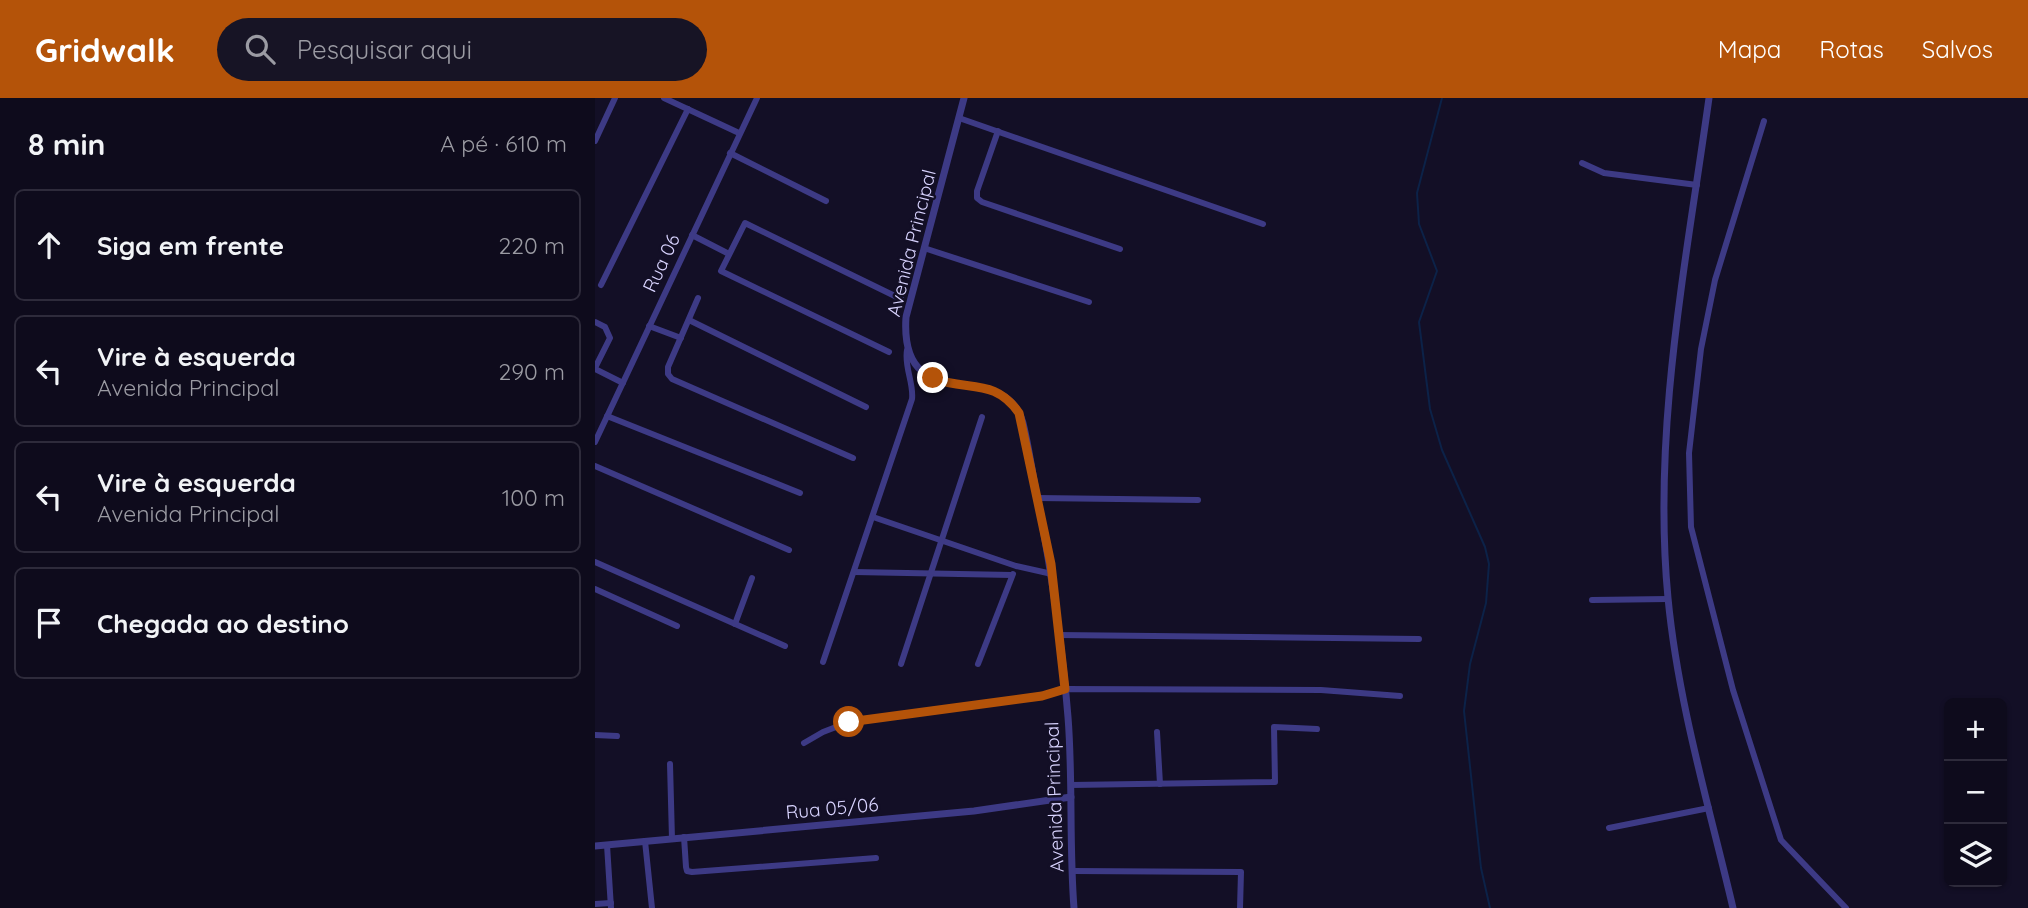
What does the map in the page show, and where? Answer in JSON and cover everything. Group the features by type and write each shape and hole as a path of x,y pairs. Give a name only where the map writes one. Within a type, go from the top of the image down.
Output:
{"street":[{"path":"595,141 615,98"},
{"path":"664,98 739,133"},
{"name":"Avenida Principal","path":"964,98 906,317 905,338 911,360 918,368 933,378 956,385 987,389 1010,400 1023,422 1052,574 1065,689 1074,908"},
{"path":"1709,98 1671,371 1665,477 1665,550 1668,599 1684,702 1733,908"},
{"name":"Rua 06","path":"595,442 755,99"},
{"path":"601,285 688,109"},
{"path":"959,118 1263,224"},
{"path":"1765,121 1715,280 1702,349 1689,453 1692,527 1733,690 1781,841 1846,908"},
{"path":"998,131 977,198 1120,249"},
{"path":"730,153 826,201"},
{"path":"1582,163 1604,173 1697,185"},
{"path":"889,352 720,271 745,223 901,299"},
{"path":"692,234 729,254"},
{"path":"924,248 1089,302"},
{"path":"698,298 668,367 668,374 672,379 853,458"},
{"path":"689,320 866,407"},
{"path":"595,323 605,327 611,338 595,368 623,383"},
{"path":"649,326 681,338"},
{"path":"823,662 912,399 905,359 907,350"},
{"path":"607,415 800,493"},
{"path":"901,664 982,417"},
{"path":"595,466 789,550"},
{"path":"1037,498 1198,500"},
{"path":"873,517 1016,566 1052,574"},
{"path":"595,562 785,646"},
{"path":"978,664 1016,566"},
{"path":"854,572 1012,575"},
{"path":"735,624 752,578"},
{"path":"595,589 677,626"},
{"path":"1592,600 1668,599"},
{"path":"1058,635 1419,639"},
{"path":"804,743 849,722 1042,696 1065,689 1321,691 1400,696"},
{"path":"1071,786 1275,782 1274,727 1317,729"},
{"path":"1157,732 1160,784"},
{"path":"595,735 617,736"},
{"path":"670,764 672,839"},
{"name":"Rua 05/06","path":"595,846 974,811 1071,797"},
{"path":"1609,828 1709,808"},
{"path":"684,838 686,867 687,871 692,872 876,858"},
{"path":"645,841 652,908"},
{"path":"595,904 611,906 607,845"},
{"path":"1073,871 1241,872 1240,908"}],"waterway":[{"path":"1442,98 1417,193 1419,224 1437,271 1419,322 1430,409 1442,450 1485,547 1489,564 1486,603 1470,664 1464,711 1481,868 1490,908"}],"route":[{"path":"849,722 1042,696 1065,689 1051,564 1023,422 1010,400 999,393 974,386 944,383 933,378"}]}
